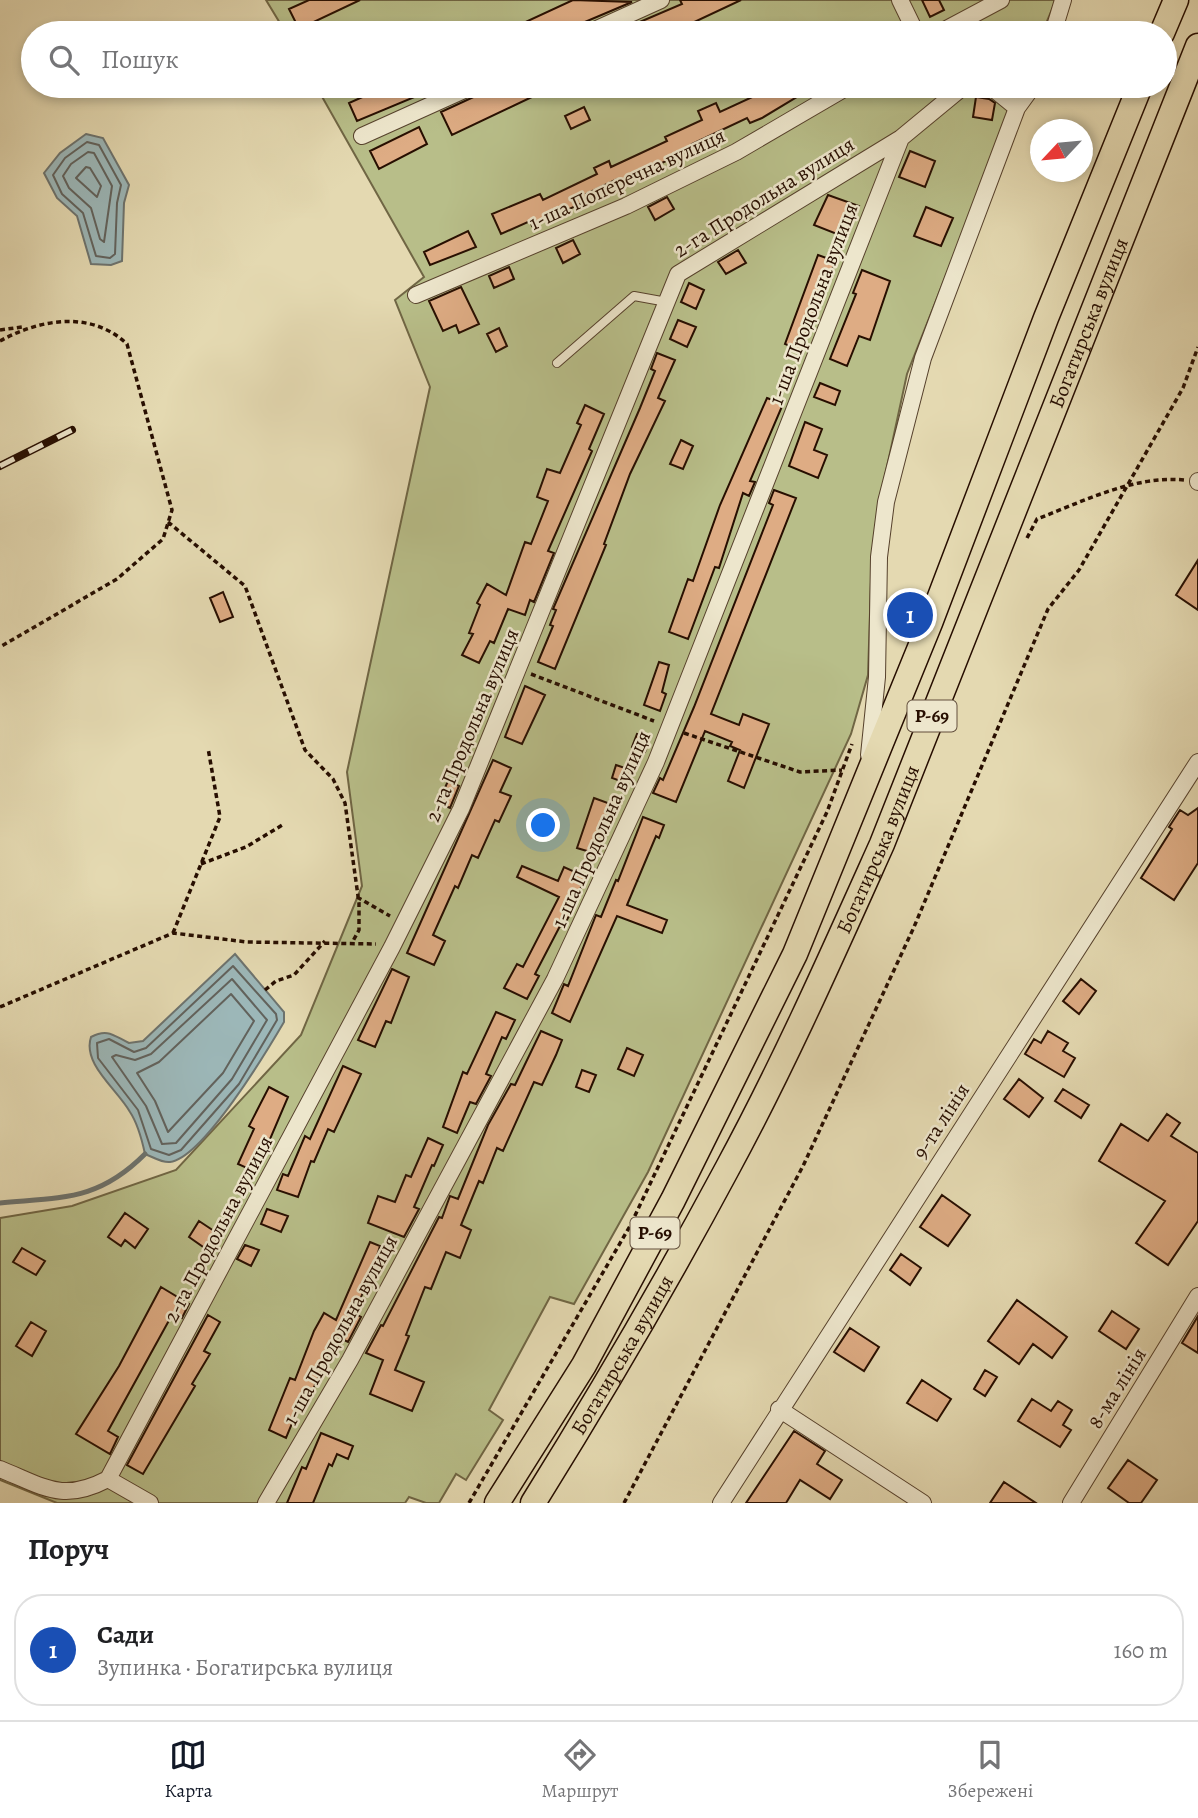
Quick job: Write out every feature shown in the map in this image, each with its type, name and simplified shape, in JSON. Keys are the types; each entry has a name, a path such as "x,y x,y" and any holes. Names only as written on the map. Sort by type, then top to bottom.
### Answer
{"main road":[{"path":"1167,21 1176,0"},
{"name":"Богатирська вулиця","path":"533,1503 613,1374 729,1167 830,959 881,844 1198,46"},
{"name":"Богатирська вулиця","path":"497,1503 584,1365 673,1200 795,954 866,782 1135,98"}],"street":[{"path":"615,21 661,0"},
{"path":"900,0 910,21"},
{"path":"962,21 1001,0"},
{"path":"1057,21 1063,0"},
{"path":"362,136 446,98"},
{"name":"1-ша Поперечна вулиця","path":"416,295 626,206 736,152 828,98"},
{"name":"2-га Продольна вулиця","path":"108,1479 392,947 461,809 678,274 901,138 949,98"},
{"path":"1005,98 1017,108"},
{"path":"866,782 877,677 879,557 886,502 923,358 1017,108 1024,98"},
{"name":"1-ша Продольна вулиця","path":"266,1503 350,1360 555,979 656,762 901,138"},
{"name":"9-та лінія","path":"722,1503 779,1409 1198,762"},
{"name":"8-ма лінія","path":"1071,1503 1198,1296"},
{"path":"779,1409 923,1503"},
{"path":"0,1469 72,1496 108,1479 150,1503"}],"lane":[{"path":"556,363 634,296 667,302"}],"path":[{"path":"0,330 63,321 97,324 114,332 127,344 172,510 163,539 117,579 0,647"},
{"path":"0,341 26,327"},
{"path":"624,1503 803,1166 914,927 1048,609 1079,570 1183,388 1198,347"},
{"path":"1026,541 1037,519 1126,487 1166,478 1198,481"},
{"path":"168,522 244,586 305,750 333,779 345,803 359,930 353,941"},
{"path":"469,1503 630,1226 827,812 856,733"},
{"path":"173,933 220,817 208,748"},
{"path":"201,864 246,847 284,824"},
{"path":"357,896 404,923"},
{"path":"0,1007 173,933 247,942 353,941 392,947"},
{"path":"265,990 276,981 294,975 325,941"}],"green space":[{"path":"266,0 1056,0 1047,21 279,21"},
{"path":"323,98 1016,98 907,374 885,476 871,582 868,675 851,734 648,1172 574,1304 550,1297 489,1410 503,1420 466,1480 456,1474 439,1503 426,1503 409,1497 405,1503 57,1503 0,1480 0,1218 72,1206 176,1170 301,1035 362,886 347,772 430,387 395,300 424,277"}],"water":[{"path":"86,134 103,138 129,185 124,203 122,261 111,265 91,264 77,216 57,198 44,173 60,153"},
{"path":"235,954 284,1012 284,1022 264,1056 216,1124 184,1156 170,1162 161,1161 145,1154 133,1117 91,1057 91,1037 107,1033 129,1043 143,1041"}],"building":[{"path":"309,0 360,0 316,21 295,21 289,9"},
{"path":"573,0 632,2 587,21 528,21"},
{"path":"680,0 741,0 696,21 642,21 682,4"},
{"path":"922,0 939,0 944,10 930,17"},
{"path":"360,98 412,98 357,121 349,103"},
{"path":"471,98 530,98 452,135 441,112"},
{"path":"750,98 795,98 762,118 750,123 747,118 692,144 694,148 619,183 617,179 586,194 589,200 532,226 530,221 501,234 492,214 540,194 543,200 597,174 594,168 609,161 611,167 667,141 665,137 702,120 698,111 716,103 720,112"},
{"path":"976,98 989,99 995,103 992,120 973,117"},
{"path":"584,107 590,120 571,129 565,116"},
{"path":"419,127 427,144 379,169 370,151"},
{"path":"910,151 935,161 925,187 899,177"},
{"path":"828,195 859,206 847,238 814,225"},
{"path":"667,197 674,209 655,220 648,207"},
{"path":"926,207 953,218 941,246 914,236"},
{"path":"468,231 476,247 430,265 424,252"},
{"path":"573,240 580,254 563,263 556,248"},
{"path":"738,250 746,263 726,274 718,262"},
{"path":"818,255 835,261 818,311 815,309 800,350 785,344"},
{"path":"509,267 514,279 494,288 489,276"},
{"path":"862,270 890,281 870,340 859,336 847,366 830,359 856,294 853,293"},
{"path":"689,283 704,290 696,309 681,302"},
{"path":"461,287 479,324 459,333 456,325 443,331 429,301"},
{"path":"678,320 696,327 687,347 670,339"},
{"path":"499,328 507,346 496,352 487,334"},
{"path":"657,353 675,360 658,398 665,401 630,474 604,544 606,545 555,669 538,662 553,626 550,625 556,610 553,609 640,408 655,371 651,369"},
{"path":"820,383 840,391 835,405 814,397"},
{"path":"767,398 783,404 750,481 755,482 749,496 743,493 719,568 715,567 688,639 669,632 688,579 693,581 720,505"},
{"path":"585,405 604,414 589,449 592,451 548,551 554,553 534,602 530,600 525,615 508,609 494,643 490,641 479,663 462,655 473,634 469,633 480,605 477,603 487,584 506,595 525,542 531,544 548,501 537,497 547,469 560,473 581,425 577,423"},
{"path":"805,422 822,429 814,450 827,455 818,478 789,466"},
{"path":"681,440 693,446 683,469 670,464"},
{"path":"774,490 796,498 711,714 739,725 743,714 769,724 744,788 728,781 740,750 730,746 732,742 705,731 676,802 653,793 660,778 663,780 694,707 773,505 769,503"},
{"path":"1198,560 1198,610 1176,595"},
{"path":"223,592 233,617 220,622 210,598"},
{"path":"659,662 669,665 662,692 666,694 660,711 644,705"},
{"path":"525,686 545,695 522,744 505,737"},
{"path":"637,734 650,739 645,752 632,747"},
{"path":"493,760 511,768 500,792 511,796 499,822 495,820 478,858 472,855 458,888 455,886 433,935 445,941 434,965 407,953"},
{"path":"616,765 631,770 626,783 612,778"},
{"path":"448,781 459,786 450,808 438,803"},
{"path":"594,798 616,806 597,854 577,848"},
{"path":"1198,808 1198,863 1174,900 1141,878 1172,829 1169,827 1180,810 1188,815"},
{"path":"643,817 664,825 659,838 656,836 627,905 667,920 662,933 617,916 570,1022 552,1013 564,984 568,986 596,915 601,917 616,880 618,881"},
{"path":"522,866 558,881 564,867 586,877 572,906 574,907 563,927 560,926 535,974 539,976 527,999 504,988 517,964 523,967 559,897 517,877"},
{"path":"392,969 409,977 391,1023 386,1021 375,1047 358,1040"},
{"path":"1081,979 1096,991 1079,1014 1063,1001"},
{"path":"496,1012 515,1020 506,1039 502,1037 486,1074 491,1076 476,1104 470,1102 457,1133 443,1127 463,1072 467,1074"},
{"path":"541,1031 562,1040 556,1055 542,1085 534,1082 503,1151 497,1148 483,1183 479,1181 461,1225 471,1230 460,1258 446,1252 431,1289 425,1287 406,1335 409,1336 395,1370 424,1382 412,1411 370,1394 383,1360 366,1353 381,1325 383,1326 439,1217 442,1218 450,1196 458,1199 488,1125 511,1084 515,1085"},
{"path":"1048,1031 1068,1043 1063,1051 1075,1058 1064,1077 1025,1054 1034,1039 1041,1043"},
{"path":"627,1048 643,1055 634,1076 618,1069"},
{"path":"343,1066 361,1074 334,1132 328,1129 314,1162 311,1161 298,1197 277,1190 283,1174 288,1176 305,1136 310,1139"},
{"path":"582,1070 596,1075 589,1092 576,1087"},
{"path":"1019,1079 1043,1098 1029,1117 1004,1099"},
{"path":"269,1087 288,1097 256,1172 238,1164 254,1129 249,1126"},
{"path":"1063,1089 1089,1105 1081,1118 1055,1101"},
{"path":"1167,1114 1180,1123 1171,1136 1198,1153 1198,1221 1168,1265 1136,1243 1165,1201 1099,1161 1121,1124 1148,1141"},
{"path":"428,1138 443,1145 414,1207 419,1209 404,1237 368,1223 378,1196 395,1202 406,1175 411,1177"},
{"path":"942,1195 970,1215 948,1246 920,1227"},
{"path":"267,1209 288,1216 281,1232 261,1224"},
{"path":"125,1213 148,1229 135,1248 125,1240 121,1246 108,1237"},
{"path":"199,1221 220,1235 209,1251 189,1237"},
{"path":"370,1242 380,1246 377,1256 384,1259 377,1273 371,1270 355,1314 361,1317 348,1342 336,1336 306,1406 300,1404 286,1438 269,1430 290,1378 295,1380 314,1331 324,1313 336,1320"},
{"path":"245,1245 259,1250 251,1266 237,1259"},
{"path":"22,1248 45,1261 36,1275 13,1262"},
{"path":"901,1254 921,1268 910,1285 890,1270"},
{"path":"161,1287 189,1304 182,1318 175,1313 172,1315 108,1431 118,1437 110,1454 76,1434 119,1366"},
{"path":"1017,1300 1067,1337 1052,1358 1033,1344 1019,1364 988,1341"},
{"path":"1112,1311 1139,1329 1126,1349 1099,1331"},
{"path":"208,1315 220,1322 204,1351 210,1354 192,1384 195,1386 143,1474 127,1465"},
{"path":"1198,1316 1198,1353 1182,1343"},
{"path":"31,1322 46,1331 32,1356 16,1346"},
{"path":"850,1328 879,1347 864,1371 834,1352"},
{"path":"985,1370 997,1377 985,1396 974,1389"},
{"path":"922,1380 951,1399 937,1421 907,1403"},
{"path":"1032,1399 1051,1411 1058,1401 1072,1410 1063,1425 1071,1430 1060,1447 1018,1421"},
{"path":"794,1431 825,1451 817,1464 842,1480 830,1499 800,1480 786,1503 746,1503"},
{"path":"321,1433 353,1446 348,1459 337,1454 332,1466 329,1464 313,1503 287,1503 302,1467 306,1469"},
{"path":"1128,1460 1157,1480 1141,1503 1129,1503 1108,1488"},
{"path":"1004,1482 1036,1503 990,1503"}],"waterway":[{"path":"0,1203 61,1197 95,1189 111,1181 145,1154"}],"railway":[{"path":"0,466 72,430"}],"place":[{"name":"Сади","path":"910,615"}]}
